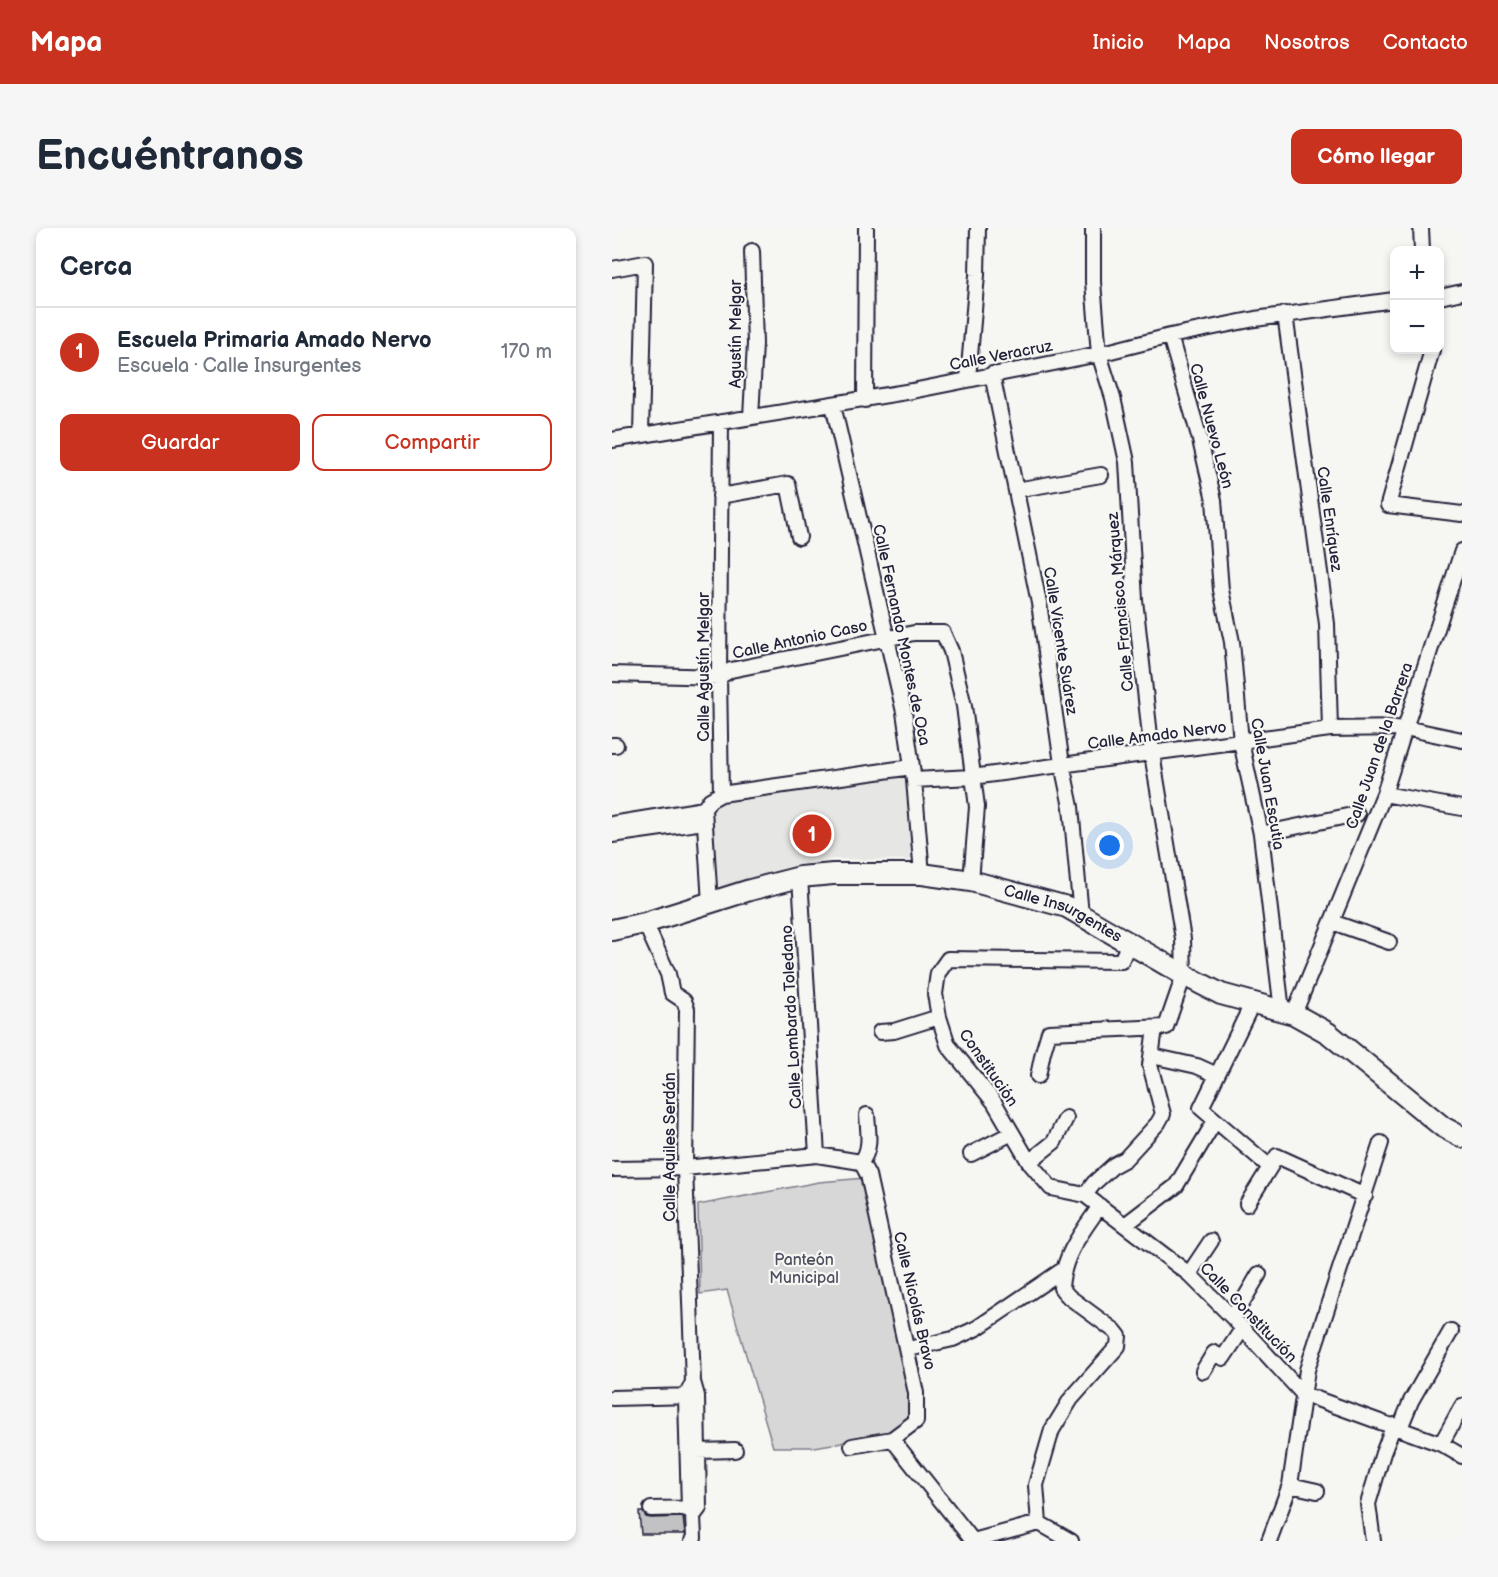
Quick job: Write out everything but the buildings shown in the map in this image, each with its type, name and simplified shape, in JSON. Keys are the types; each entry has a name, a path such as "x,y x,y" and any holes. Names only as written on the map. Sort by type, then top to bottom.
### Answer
{"main road":[{"name":"Calle Insurgentes","path":"612,930 645,923 800,877 833,874 922,874 971,881 1067,907 1221,994 1288,1013 1328,1033 1443,1127 1462,1137"}],"street":[{"path":"865,400 866,228"},
{"path":"968,379 977,275 978,228"},
{"name":"Calle Francisco Márquez","path":"1094,228 1094,282 1099,354 1113,398 1127,462 1135,600 1152,754 1183,939 1184,975"},
{"path":"1421,228 1422,246"},
{"name":"Agustín Melgar","path":"751,417 755,344 752,251"},
{"path":"612,269 645,263 641,434"},
{"path":"1444,298 1462,292"},
{"name":"Calle Veracruz","path":"612,440 865,400 1099,354 1170,336 1285,314 1390,301"},
{"name":"Calle Enríquez","path":"1285,314 1327,624 1330,729"},
{"name":"Calle Nuevo León","path":"1170,336 1199,436 1211,490 1219,562"},
{"path":"1431,354 1388,505 1462,514"},
{"name":"Calle Vicente Suárez","path":"992,374 1039,603 1062,764 1071,807 1082,915"},
{"name":"Calle Fernando Montes de Oca","path":"833,405 904,712 913,774 922,874"},
{"name":"Calle Agustín Melgar","path":"721,422 719,677 721,794"},
{"path":"1016,490 1101,475"},
{"path":"720,496 788,484 799,537"},
{"name":"Calle Juan de la Barrera","path":"1288,1013 1332,922 1384,794 1462,551"},
{"name":"Calle Juan Escutia","path":"1219,562 1221,590 1232,642 1241,742 1261,834 1288,1013"},
{"name":"Calle Antonio Caso","path":"612,674 719,677 731,670 914,633 943,633 951,651 964,706 972,777"},
{"name":"Calle Amado Nervo","path":"721,794 913,774 972,777 1330,729 1405,728 1462,740"},
{"path":"971,881 977,807 972,777"},
{"path":"710,903 704,815 710,800 721,794"},
{"path":"1384,794 1462,808"},
{"path":"1261,834 1358,814"},
{"path":"612,824 704,815"},
{"path":"612,835 704,815"},
{"name":"Calle Lombardo Toledano","path":"800,877 817,1155"},
{"path":"1332,922 1389,942"},
{"name":"Calle Aquiles Serdán","path":"645,923 668,974 672,993 684,1001 687,1009 685,1168 693,1382 694,1538 692,1541"},
{"name":"Constitución","path":"1085,1195 1051,1188 1029,1162 994,1102 948,1045 939,1017 935,994 938,973 948,959 1121,961 1129,943"},
{"path":"1038,1076 1042,1052 1049,1032 1166,1027 1184,975"},
{"path":"1252,1004 1201,1108 1270,1167"},
{"path":"880,1032 939,1017"},
{"path":"1085,1195 1113,1165 1125,1159 1158,1123 1163,1114 1150,1065 1155,1028"},
{"path":"1152,1056 1197,1066 1217,1075"},
{"path":"612,1169 685,1168 817,1155 861,1162 867,1155 868,1148 867,1115"},
{"path":"1029,1162 1054,1142 1066,1118"},
{"path":"1125,1225 1176,1186 1215,1121"},
{"path":"971,1154 1012,1133"},
{"path":"1269,1541 1290,1485 1308,1370 1381,1143"},
{"path":"1247,1204 1277,1156 1365,1196"},
{"name":"Calle Nicolás Bravo","path":"861,1162 868,1175 916,1393 916,1420 892,1439"},
{"name":"Calle Constitución","path":"1085,1195 1189,1274 1303,1394 1397,1426 1441,1444 1462,1456"},
{"path":"1039,1523 1036,1485 1052,1430 1071,1399 1118,1346 1119,1336 1115,1331 1069,1298 1061,1288 1064,1269 1075,1241 1100,1206"},
{"path":"1189,1274 1211,1241"},
{"path":"908,1349 953,1339 977,1328 1064,1269"},
{"path":"1233,1318 1259,1274"},
{"path":"1203,1371 1214,1353 1222,1358 1243,1329"},
{"path":"1372,1541 1368,1504 1383,1453 1451,1331"},
{"path":"612,1398 692,1397"},
{"name":"Calle Aquiles Serdán","path":"692,1397 698,1451 694,1511"},
{"path":"1441,1444 1462,1406"},
{"path":"852,1446 892,1439 973,1541 1039,1523 1071,1541"},
{"path":"698,1451 735,1450"},
{"path":"1290,1485 1317,1491"},
{"path":"651,1509 694,1511"}],"shaded area":[{"path":"907,772 914,860 833,859 783,868 719,888 710,809 720,800"}],"green space":[{"name":"Panteón Municipal","path":"865,1178 913,1394 909,1419 888,1435 814,1447 773,1447 727,1290 700,1294 698,1205 819,1182"}],"place":[{"name":"Escuela Primaria Amado Nervo","path":"812,834"}]}
